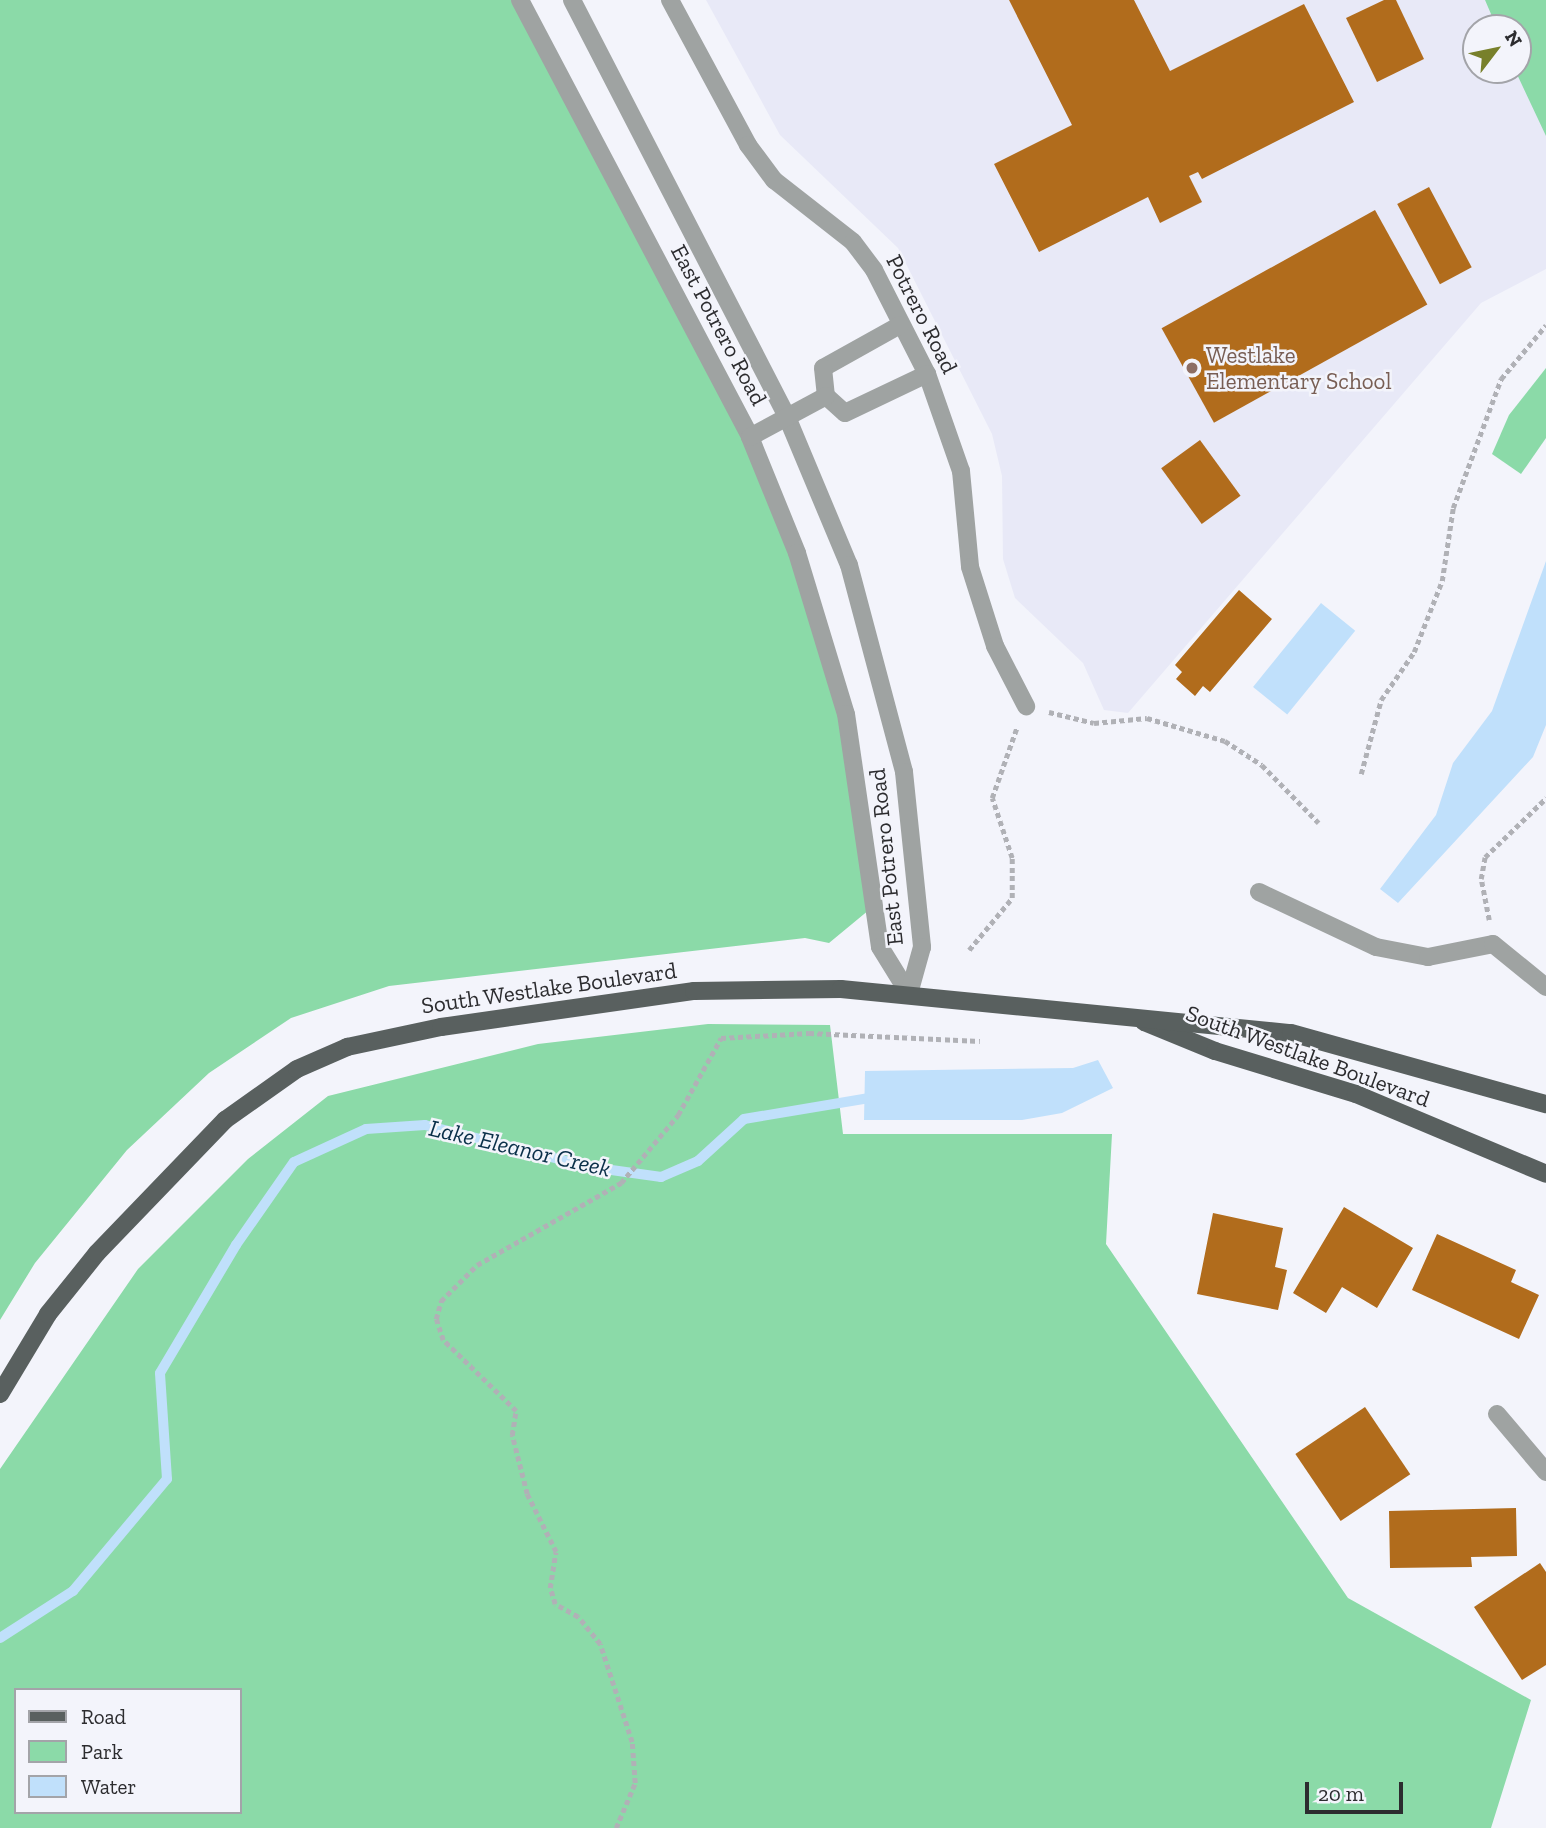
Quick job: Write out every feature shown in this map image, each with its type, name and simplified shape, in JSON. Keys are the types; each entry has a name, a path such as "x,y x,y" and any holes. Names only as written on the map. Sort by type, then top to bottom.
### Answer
{"main road":[{"name":"South Westlake Boulevard","path":"0,1394 48,1314 97,1253 225,1120 297,1069 347,1047 544,1009 694,991 909,994 1291,1034 1459,1075 1546,1104"},
{"name":"South Westlake Boulevard","path":"1132,1017 1215,1051 1356,1094 1546,1174"}],"street":[{"name":"East Potrero Road","path":"520,0 750,437 822,629 857,775 880,947 909,994"},
{"name":"East Potrero Road","path":"572,0 787,417 849,565 904,772 922,947 909,994"},
{"name":"Potrero Road","path":"670,0 748,145 774,180 853,242 927,374 961,471 970,567 995,646 1026,706"},
{"path":"901,325 823,368 827,396 845,413 927,374"},
{"path":"750,437 827,396"},
{"path":"1259,892 1376,947 1428,957 1493,944 1546,987"},
{"path":"1496,1414 1546,1472"}],"path":[{"path":"1361,774 1381,700 1414,652 1442,581 1453,508 1501,379 1546,325"},
{"path":"969,950 1012,898 1012,858 992,798 1026,706 1094,723 1147,718 1191,727 1262,765 1319,823"},
{"path":"1493,944 1481,879 1485,857 1546,798"},
{"path":"616,1828 635,1783 632,1742 600,1644 578,1617 555,1604 550,1588 556,1552 527,1494 512,1435 516,1411 443,1340 436,1319 441,1301 477,1265 621,1183 678,1115 721,1038 809,1033 980,1041"}],"shaded area":[{"name":"Westlake Elementary School","path":"706,0 1546,0 1546,269 1481,303 1128,713 1104,710 1083,663 1015,598 1003,559 1002,476 992,434 898,248 780,135"}],"green space":[{"path":"0,0 520,0 750,437 823,629 875,905 829,943 805,938 389,986 291,1018 209,1073 127,1150 35,1263 0,1320"},
{"path":"1485,0 1546,0 1546,136 1522,84 1532,84 1532,14 1491,14"},
{"path":"1546,368 1546,438 1521,474 1492,454 1509,415"},
{"path":"708,1024 830,1025 843,1134 1112,1134 1106,1244 1348,1598 1531,1700 1491,1828 0,1828 0,1469 138,1269 248,1159 328,1096 538,1044"}],"water":[{"path":"1546,561 1546,725 1533,757 1398,903 1380,889 1436,815 1453,763 1492,711"},
{"path":"1321,603 1355,631 1287,715 1253,687"},
{"path":"1098,1060 1113,1088 1062,1113 1022,1120 864,1120 865,1071 1073,1068"}],"building":[{"path":"1009,0 1134,0 1170,71 1304,4 1354,102 1202,179 1198,172 1189,176 1202,202 1160,223 1148,197 1039,252 994,164 1072,125"},
{"path":"1384,0 1396,0 1424,59 1377,82 1346,18"},
{"path":"1429,187 1472,267 1440,284 1397,204"},
{"path":"1375,210 1427,304 1214,423 1162,328"},
{"path":"1200,440 1241,496 1202,524 1161,468"},
{"path":"1239,590 1272,619 1210,692 1203,686 1195,696 1176,679 1182,672 1175,665"},
{"path":"1344,1207 1413,1248 1377,1308 1342,1287 1326,1313 1293,1293"},
{"path":"1213,1213 1283,1228 1275,1267 1287,1270 1278,1310 1197,1294"},
{"path":"1437,1234 1516,1270 1511,1282 1539,1295 1519,1339 1412,1290"},
{"path":"1365,1407 1410,1474 1341,1521 1295,1454"},
{"path":"1516,1508 1517,1556 1471,1557 1472,1567 1390,1568 1389,1511"},
{"path":"1540,1563 1546,1572 1546,1665 1522,1680 1474,1607"}],"waterway":[{"name":"Lake Eleanor Creek","path":"0,1638 73,1591 167,1479 160,1373 236,1245 294,1162 366,1129 425,1125 590,1167 661,1177 698,1161 744,1119 875,1097"}],"place":[{"name":"Westlake Elementary School","path":"1192,368"}]}
